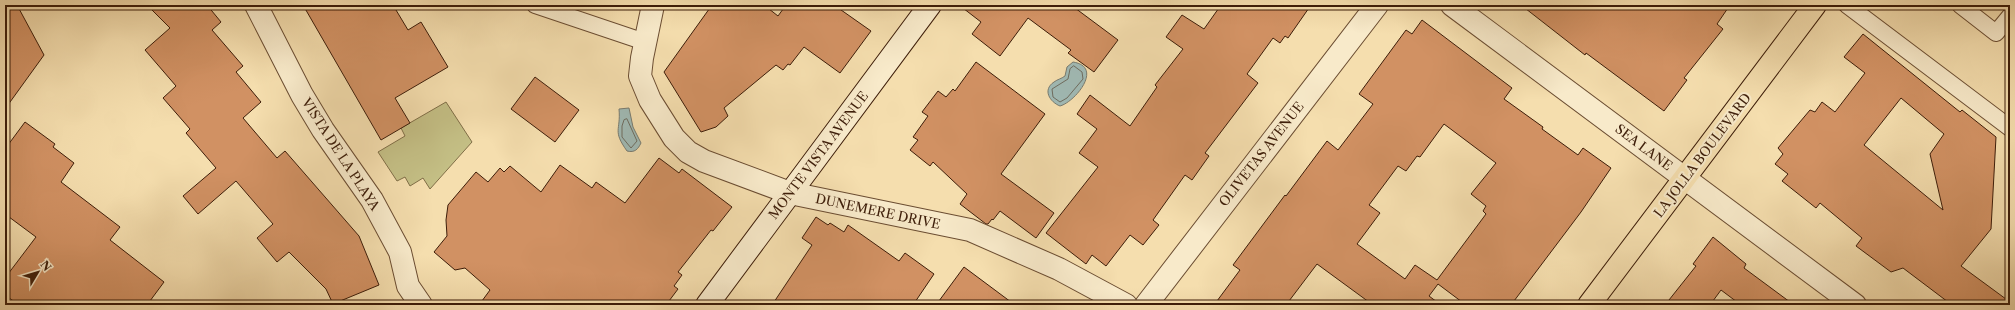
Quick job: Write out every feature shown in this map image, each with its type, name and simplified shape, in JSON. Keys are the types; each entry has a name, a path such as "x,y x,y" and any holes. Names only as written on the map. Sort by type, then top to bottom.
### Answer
{"main road":[{"name":"LA JOLLA BOULEVARD","path":"1589,305 1815,5"}],"street":[{"name":"VISTA DE LA PLAYA","path":"256,5 323,130 372,200 400,252 408,286 421,305"},
{"name":"DUNEMERE DRIVE","path":"653,5 645,42 640,76 650,100 674,138 688,152 704,161 790,193 970,230 1059,269 1126,305"},
{"name":"MONTE VISTA AVENUE","path":"712,303 790,193 930,5"},
{"name":"OLIVETAS AVENUE","path":"1146,305 1377,5"},
{"name":"SEA LANE","path":"1452,5 1855,305"}],"lane":[{"path":"536,5 645,42"},
{"path":"1847,5 2010,128"},
{"path":"1960,5 1996,34 2010,16"}],"shaded area":[{"path":"446,102 472,142 430,189 423,178 410,186 405,177 397,181 378,152 405,136 401,128"}],"water":[{"path":"1073,62 1082,65 1086,70 1084,84 1073,98 1060,106 1053,102 1049,96 1048,89 1050,85 1065,76 1067,67"},
{"path":"629,108 633,127 641,143 634,151 627,151 618,134 619,109"}],"building":[{"path":"5,5 17,5 44,55 5,109"},
{"path":"147,5 207,5 221,22 212,30 243,66 236,72 261,102 243,118 277,158 285,151 359,236 379,285 333,304 326,289 289,252 277,262 257,238 273,224 236,181 198,214 183,196 216,168 186,133 190,129 163,98 176,86 145,50 170,28"},
{"path":"303,5 393,5 408,30 421,22 448,67 395,98 410,123 381,140"},
{"path":"712,5 764,5 778,16 786,5 834,5 871,31 840,73 804,47 790,65 788,64 783,70 776,65 724,108 728,116 716,127 701,132 664,72"},
{"path":"959,5 1071,5 1118,40 1094,72 1068,53 1071,50 1028,18 1000,56 972,34 981,22"},
{"path":"1221,5 1311,5 1288,38 1285,36 1280,43 1273,38 1247,74 1258,83 1205,153 1209,156 1192,180 1185,175 1153,220 1159,225 1143,245 1130,235 1106,266 1092,255 1086,264 1046,233 1098,167 1079,153 1097,129 1077,114 1090,95 1130,126 1157,87 1155,85 1183,49 1166,37 1182,15 1204,29"},
{"path":"1521,5 1730,5 1717,24 1723,29 1684,78 1687,80 1664,111 1586,53 1585,55"},
{"path":"1422,20 1512,88 1504,99 1543,127 1542,129 1578,155 1583,148 1611,168 1581,212 1511,305 1466,305 1438,284 1429,296 1441,305 1373,305 1317,264 1286,305 1214,305 1240,270 1233,265 1327,141 1338,150 1373,104 1359,94 1406,30 1412,34","holes":["1444,124 1496,163 1471,194 1486,206 1483,211 1486,214 1437,280 1415,265 1405,279 1357,244 1380,213 1369,205 1398,166 1406,171 1417,156 1420,157"]},
{"path":"1863,34 1960,112 1962,110 1996,137 1991,229 1961,266 2010,302 2010,305 1952,305 1903,268 1891,272 1856,246 1862,238 1820,203 1816,208 1782,181 1788,174 1775,164 1783,154 1778,148 1810,110 1815,112 1822,102 1835,112 1865,73 1844,57","holes":["1901,98 1944,134 1930,154 1943,210 1864,145"]},
{"path":"976,62 1045,114 1001,174 1054,213 1036,238 1000,211 993,220 992,219 988,224 986,224 960,204 967,194 933,162 930,166 910,150 918,140 913,137 928,116 922,112 938,91 946,97 953,89 955,91"},
{"path":"535,77 579,110 555,142 511,109"},
{"path":"25,122 55,144 53,147 74,163 61,182 120,227 110,240 164,282 147,305 19,305 5,295 5,278 36,237 5,214 5,149"},
{"path":"659,158 679,173 682,169 732,207 713,231 711,230 678,272 682,275 674,286 678,289 666,305 479,305 490,290 465,268 455,270 434,252 447,236 446,220 448,205 476,172 488,182 500,168 504,172 510,166 541,192 560,165 592,188 596,182 625,203"},
{"path":"816,217 828,225 830,223 844,232 848,225 899,261 905,253 934,274 913,305 772,305 812,245 802,238"},
{"path":"1713,237 1746,264 1744,268 1794,305 1741,305 1721,290 1710,305 1665,305 1696,266 1693,264"},
{"path":"964,267 1015,305 936,305"}]}
